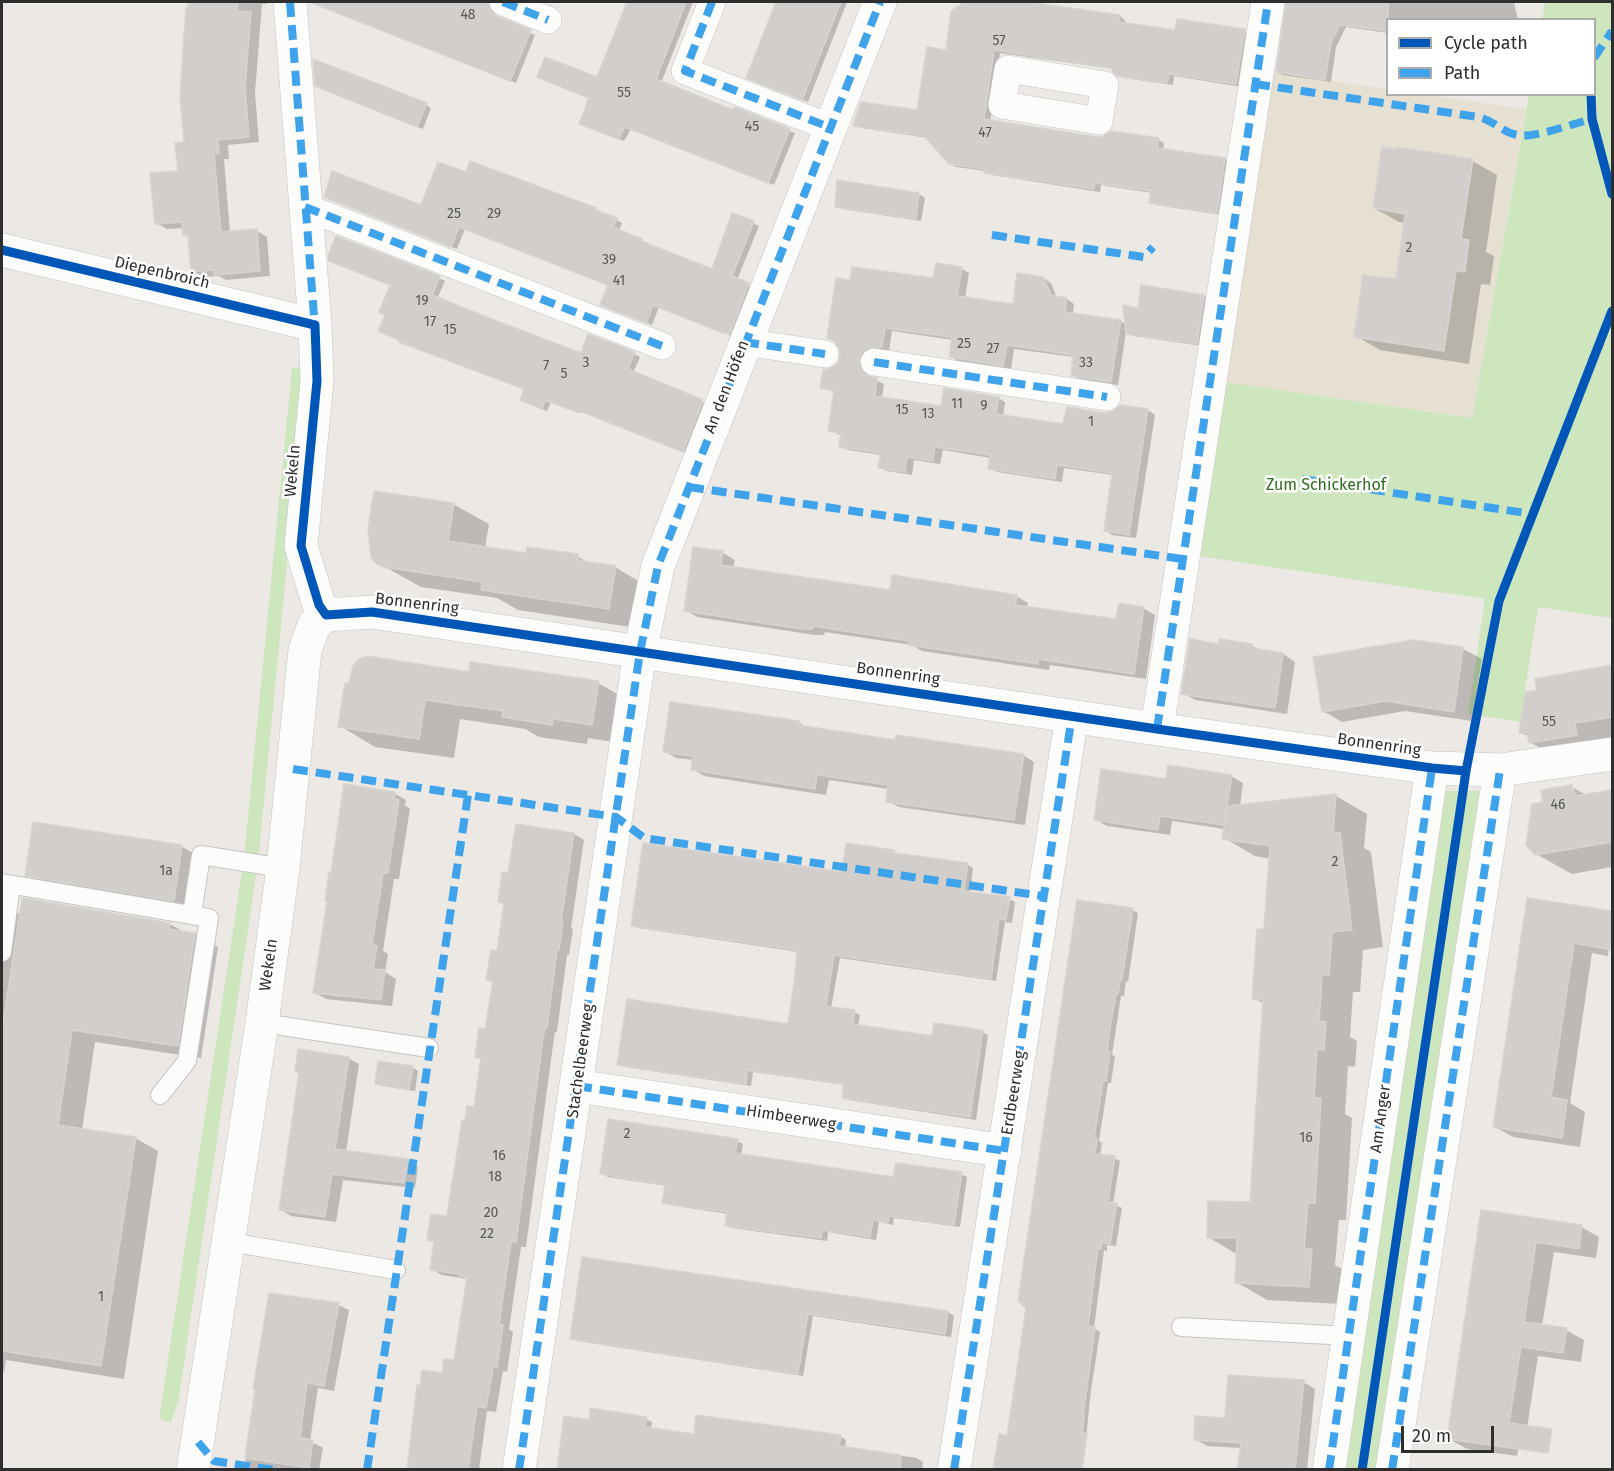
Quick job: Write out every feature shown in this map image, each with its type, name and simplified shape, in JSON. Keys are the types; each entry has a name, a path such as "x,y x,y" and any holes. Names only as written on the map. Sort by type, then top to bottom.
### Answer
{"street":[{"name":"Wekeln","path":"193,1470 262,1023 283,868 306,650 314,625 326,615 319,605 301,546 317,381 315,325 290,2"},
{"path":"503,2 548,20"},
{"path":"712,2 685,71 829,127"},
{"name":"An den Höfen","path":"640,652 658,566 744,342 880,2"},
{"path":"1157,729 1268,2"},
{"path":"305,207 662,346"},
{"name":"Diepenbroich","path":"2,250 315,325"},
{"path":"744,342 825,354"},
{"path":"874,362 1107,397"},
{"name":"Bonnenring","path":"326,615 372,612 1432,768 1500,770 1612,754"},
{"name":"Stachelbeerweg","path":"519,1470 640,652"},
{"name":"Erdbeerweg","path":"954,1470 1072,716"},
{"name":"Am Anger","path":"1329,1470 1432,768"},
{"path":"1392,1470 1500,770"},
{"name":"Himbeerweg","path":"577,1086 1005,1151"}],"lane":[{"path":"192,915 201,855 283,868"},
{"path":"2,952 6,884 209,918 188,1061 160,1095"},
{"path":"262,1023 429,1048"},
{"path":"229,1242 396,1270"},
{"path":"1181,1327 1349,1336"}],"shaded area":[{"path":"1270,72 1386,89 1386,96 1432,96 1526,109 1472,418 1225,382"}],"green space":[{"name":"Zum Schickerhof","path":"1545,2 1612,2 1612,618 1538,607 1520,722 1468,714 1485,599 1198,556 1225,382 1472,418 1529,96 1596,96 1596,18 1542,18"},
{"path":"292,368 306,369 258,862 179,1397 171,1423 159,1419 244,858"},
{"path":"1444,791 1488,791 1387,1469 1343,1470"}],"building":[{"path":"189,2 238,2 237,11 251,12 245,87 249,137 218,140 219,153 214,154 221,232 257,229 260,271 214,275 214,270 191,272 188,235 183,235 182,222 155,224 150,173 178,171 175,143 184,142 180,97 186,8 189,8"},
{"path":"312,2 488,2 490,11 497,16 531,30 510,81"},
{"path":"627,2 686,2 656,79 733,110 735,107 790,129 768,183 625,127 618,139 579,124 589,98 537,77 545,57 597,77"},
{"path":"776,2 841,2 802,100 746,78"},
{"path":"964,2 1027,2 1120,15 1119,22 1175,30 1177,19 1245,29 1236,84 1169,74 1167,83 1117,76 1112,68 994,50 984,119 1096,137 1102,137 1111,131 1159,138 1157,148 1225,158 1217,213 1149,203 1151,191 1095,183 1094,189 984,173 985,169 949,164 924,136 853,126 861,102 917,110 927,47 946,50 951,11"},
{"path":"1286,2 1388,2 1386,31 1340,25 1331,43 1325,80 1276,72"},
{"path":"313,59 427,103 417,127 315,86"},
{"path":"1382,147 1397,149 1397,147 1473,159 1461,239 1469,240 1465,272 1456,271 1444,351 1354,337 1363,275 1396,279 1405,214 1373,208"},
{"path":"470,161 596,208 595,210 617,218 613,227 642,239 641,241 712,269 732,213 754,221 732,276 749,283 730,333 723,333 653,305 646,323 600,305 608,285 459,227 451,247 324,197 332,171 421,205 438,162 466,172"},
{"path":"837,180 919,193 916,219 835,207"},
{"path":"336,236 440,276 432,295 494,320 581,353 588,334 635,352 628,369 703,400 683,452 575,409 574,411 545,400 542,409 520,400 524,389 399,342 378,331 385,315 379,312 390,285 329,261 328,256"},
{"path":"936,263 962,267 957,296 1013,304 1017,273 1043,277 1051,295 1067,298 1065,312 1121,320 1111,382 1071,376 1073,355 1007,345 1003,366 949,357 952,337 885,328 882,347 868,348 861,353 859,359 859,367 864,374 877,378 875,396 941,406 944,388 999,397 996,414 1063,424 1067,407 1105,413 1113,411 1120,405 1148,409 1129,535 1104,531 1112,473 1057,465 1055,479 988,469 990,455 935,447 933,461 907,457 905,472 878,468 881,453 839,447 841,433 828,431 834,390 820,388 823,370 838,363 840,357 839,348 834,341 827,338 836,278 850,280 852,267 933,278"},
{"path":"1141,285 1204,295 1197,344 1126,334 1123,305 1138,308"},
{"path":"374,491 454,503 448,541 526,553 527,547 578,554 577,560 616,566 609,609 481,590 482,582 377,564 371,557 368,530"},
{"path":"693,547 723,551 721,565 890,590 892,575 1017,595 1015,605 1116,619 1119,603 1144,607 1134,674 1038,659 1038,664 908,645 909,641 813,626 813,629 802,629 684,611"},
{"path":"1190,639 1219,644 1219,639 1252,644 1251,648 1283,653 1275,708 1181,694"},
{"path":"1413,640 1463,647 1454,712 1386,701 1322,712 1313,657"},
{"path":"367,656 469,672 470,662 599,681 592,725 553,719 552,725 502,717 503,711 425,700 419,739 338,727 345,683 349,683 353,666 359,659"},
{"path":"1612,665 1612,717 1575,723 1577,735 1529,743 1527,732 1519,733 1525,692 1537,690 1535,679"},
{"path":"670,702 799,721 798,725 895,740 896,735 1024,754 1014,820 886,802 888,785 817,775 815,789 691,770 693,756 663,752"},
{"path":"1168,765 1232,775 1224,825 1160,816 1158,830 1094,820 1101,769 1166,779"},
{"path":"344,784 395,792 394,799 399,800 388,873 383,873 372,945 377,946 373,969 385,970 381,1000 313,993 327,902 325,901 329,872 331,873"},
{"path":"1572,785 1575,796 1612,790 1612,842 1535,855 1526,845 1532,804 1543,802 1541,790"},
{"path":"1336,794 1333,832 1340,833 1352,930 1332,932 1329,975 1322,975 1319,1021 1326,1022 1324,1050 1317,1049 1314,1098 1321,1098 1315,1203 1308,1203 1304,1249 1312,1249 1309,1287 1235,1283 1237,1238 1207,1238 1208,1201 1250,1202 1263,1000 1252,999 1257,929 1264,929 1270,846 1222,839 1228,806"},
{"path":"33,822 182,845 174,901 25,876"},
{"path":"516,824 574,833 559,950 557,950 547,1028 545,1027 543,1038 516,1242 511,1242 499,1324 503,1325 497,1367 493,1367 486,1408 477,1406 468,1470 407,1470 417,1385 420,1386 422,1370 442,1373 444,1359 454,1360 467,1277 430,1270 434,1241 427,1240 431,1214 447,1216 462,1120 465,1120 467,1106 474,1107 481,1058 475,1057 479,1028 485,1029 493,981 486,980 491,950 497,951 504,903 498,902 502,872 508,873"},
{"path":"643,843 842,872 846,843 894,850 894,853 968,863 964,891 1010,897 1006,920 999,919 991,979 834,955 826,1006 855,1010 853,1024 932,1036 934,1023 983,1030 970,1117 842,1098 844,1084 747,1070 746,1084 617,1065 627,999 788,1024 795,977 797,950 631,926"},
{"path":"22,898 170,923 169,929 195,933 178,1046 72,1030 58,1125 136,1137 101,1366 2,1351 2,1030"},
{"path":"1527,898 1612,911 1612,950 1574,943 1551,1097 1567,1100 1562,1138 1493,1127"},
{"path":"1077,900 1133,908 1122,980 1120,979 1118,994 1116,994 1111,1022 1106,1081 1103,1081 1094,1138 1097,1139 1095,1154 1115,1156 1108,1202 1117,1203 1110,1244 1102,1243 1101,1249 1098,1248 1088,1326 1095,1327 1083,1417 1082,1433 1087,1434 1082,1470 993,1470 999,1434 1007,1436 1016,1376 1026,1308 1018,1301"},
{"path":"298,1049 349,1057 335,1149 408,1159 404,1183 332,1174 325,1217 279,1210 299,1073 295,1072"},
{"path":"378,1061 413,1066 409,1089 375,1084"},
{"path":"608,1119 738,1139 735,1153 893,1177 896,1163 962,1172 954,1225 889,1216 888,1223 873,1220 870,1237 822,1230 821,1238 725,1226 727,1212 662,1203 665,1185 600,1174"},
{"path":"1481,1210 1582,1225 1579,1249 1536,1242 1524,1322 1567,1328 1563,1353 1521,1347 1509,1423 1552,1429 1548,1453 1447,1439"},
{"path":"582,1257 948,1311 945,1334 808,1314 798,1374 570,1339"},
{"path":"269,1293 339,1303 324,1386 307,1383 300,1438 313,1440 309,1468 245,1458 255,1390 253,1389"},
{"path":"1228,1375 1304,1380 1295,1470 1237,1470 1241,1443 1194,1440 1195,1416 1225,1418"},
{"path":"590,1408 647,1417 645,1427 694,1434 696,1415 841,1435 839,1446 901,1455 900,1470 557,1470 564,1416 589,1420"}],"marked path":[{"path":"290,2 315,329"},
{"path":"503,2 548,20"},
{"path":"712,2 685,71 829,127"},
{"path":"519,1470 640,652 658,566 880,2"},
{"path":"1157,729 1268,2"},
{"path":"1596,55 1612,31"},
{"path":"1255,84 1478,117 1507,131 1524,136 1592,119"},
{"path":"305,207 662,346"},
{"path":"992,235 1144,257 1153,247"},
{"path":"744,342 825,354"},
{"path":"874,362 1107,397"},
{"path":"1302,479 1532,514"},
{"path":"689,487 1182,559"},
{"path":"954,1470 1072,716"},
{"path":"1329,1470 1432,768"},
{"path":"293,769 616,817 644,838 1043,896"},
{"path":"1392,1470 1500,770"},
{"path":"367,1470 468,795"},
{"path":"577,1086 1005,1151"},
{"path":"198,1442 214,1461 274,1470"}],"cycle path":[{"path":"1591,96 1592,119 1612,194"},
{"path":"2,250 315,325 317,381 301,546 319,605 326,615 372,612 1157,729 1466,771"},
{"path":"1362,1470 1466,771 1499,601 1612,311"}]}
